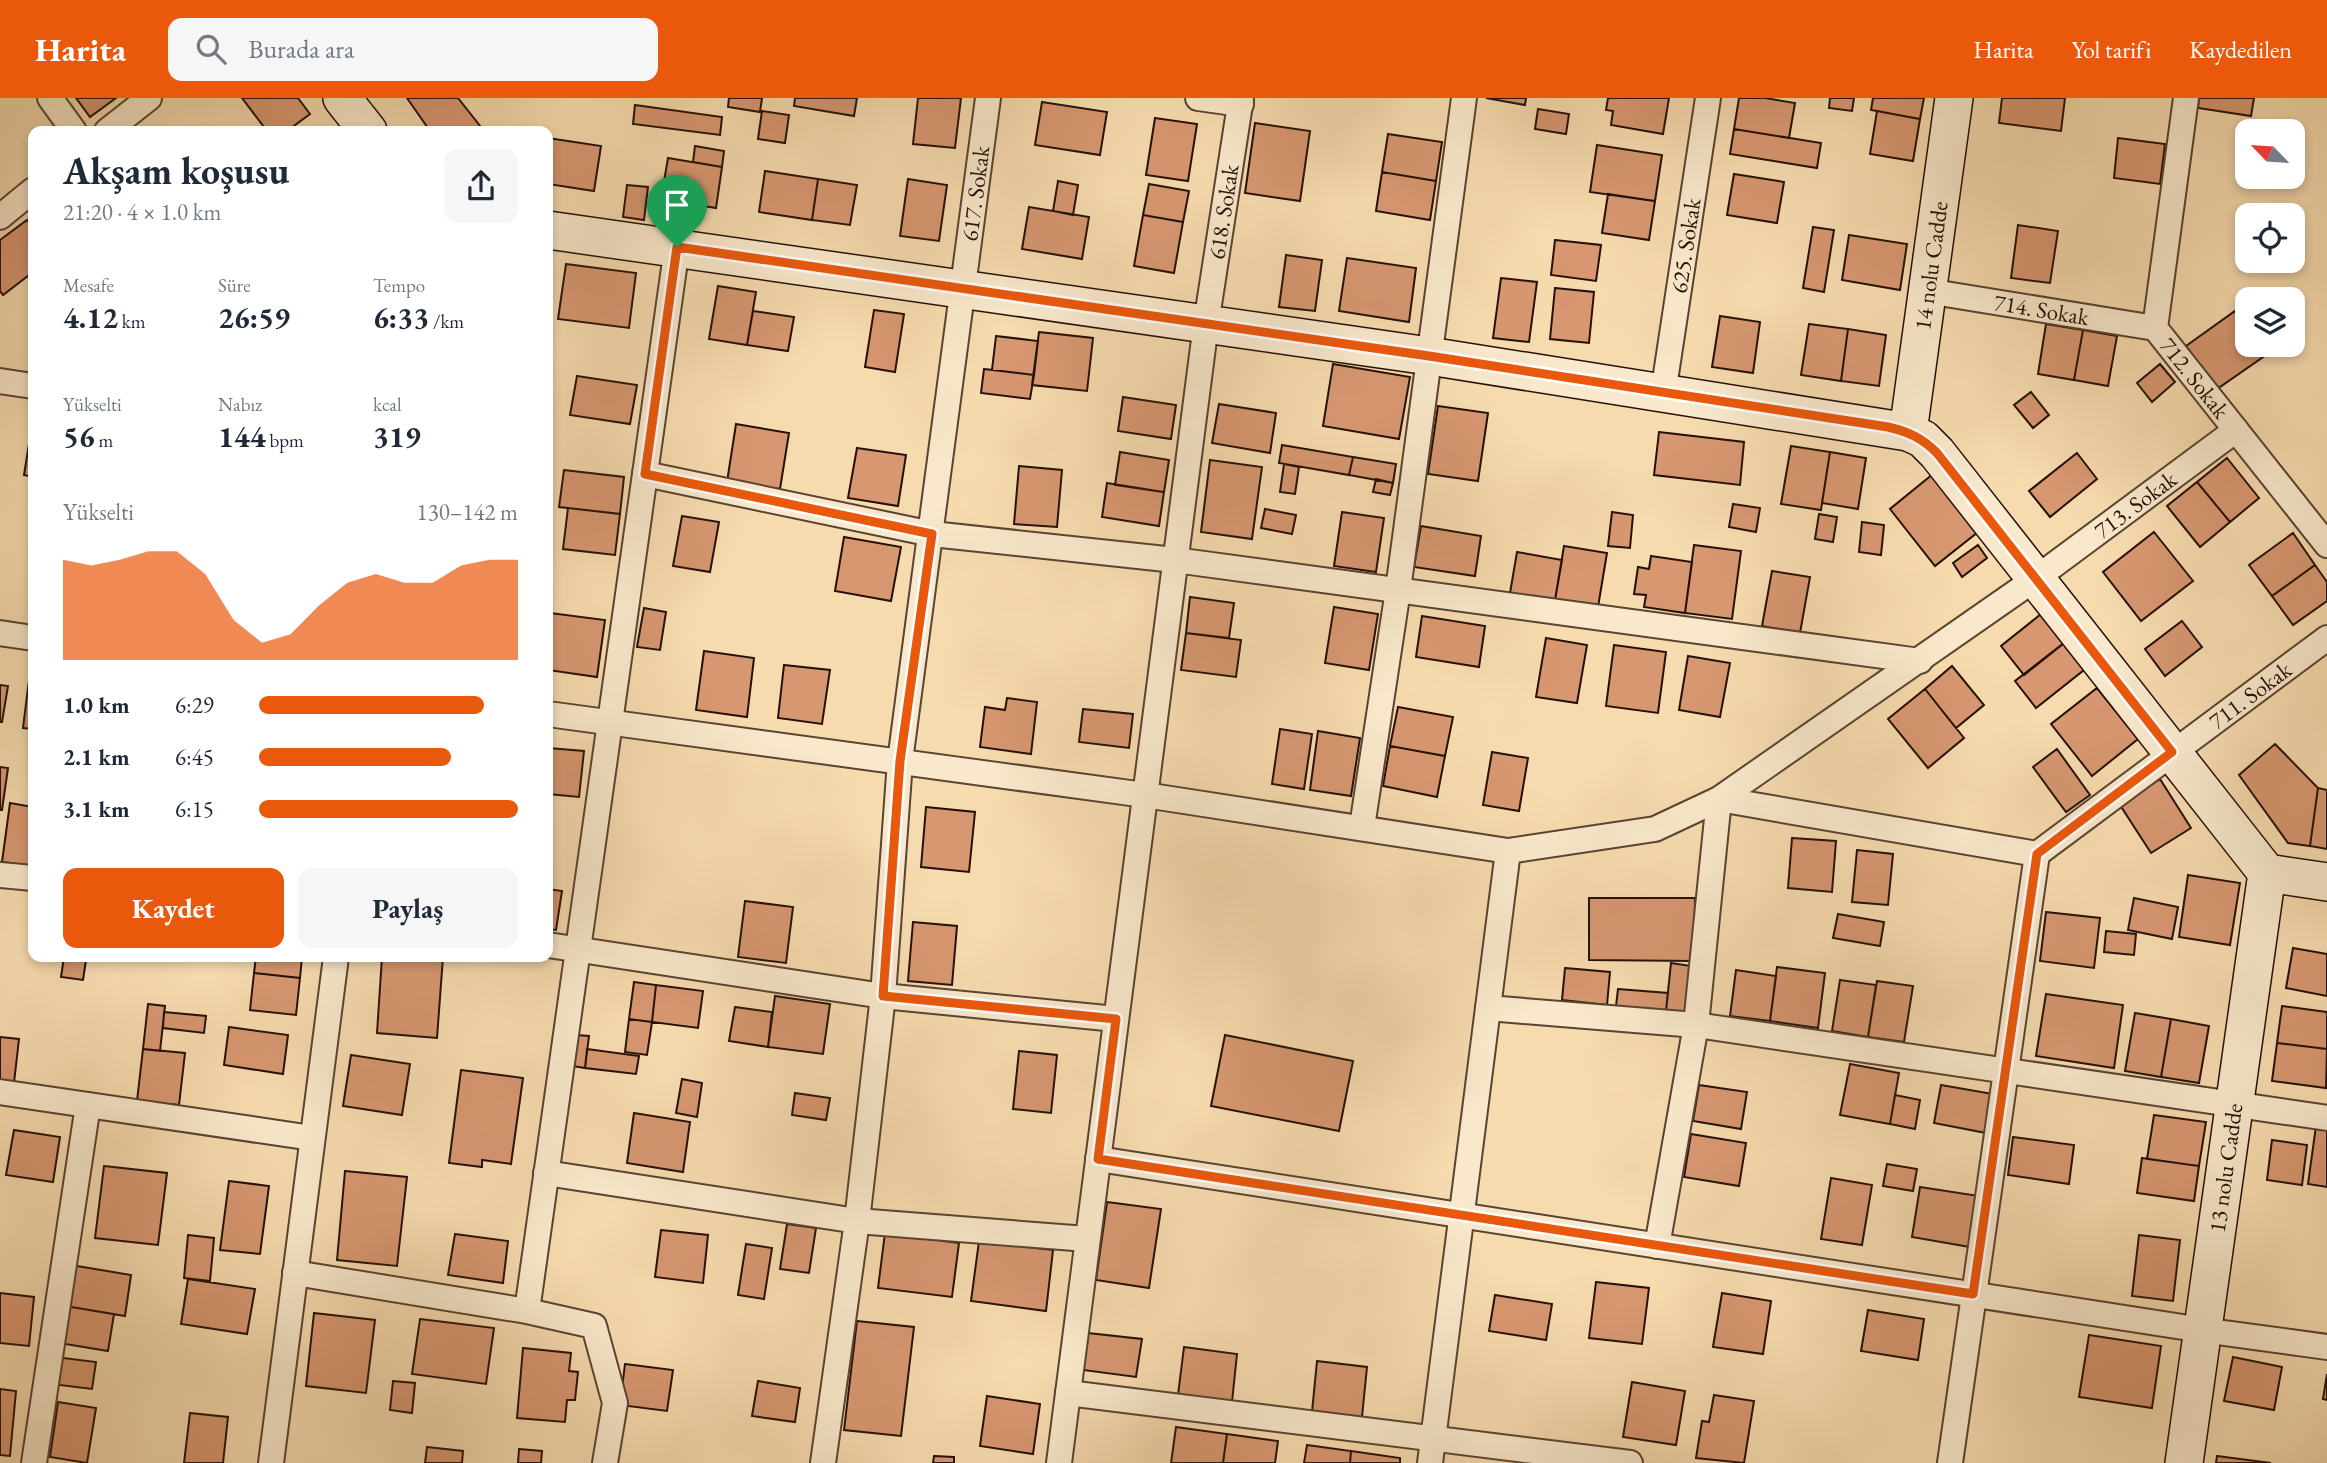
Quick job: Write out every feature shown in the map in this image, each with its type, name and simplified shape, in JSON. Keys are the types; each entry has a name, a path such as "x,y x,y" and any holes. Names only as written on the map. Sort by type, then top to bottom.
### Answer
{"street":[{"path":"50,98 70,126"},
{"path":"113,126 149,98"},
{"path":"342,98 364,126"},
{"name":"617. Sokak","path":"823,1463 857,1221 883,996 900,761 988,98"},
{"path":"1198,98 1241,101"},
{"path":"1363,827 1398,590 1464,98"},
{"name":"625. Sokak","path":"1663,394 1708,98"},
{"name":"14 nolu Cadde","path":"1908,432 1954,98"},
{"name":"712. Sokak","path":"2186,98 2155,328 2327,545"},
{"name":"618. Sokak","path":"1059,1463 1206,324 1241,101"},
{"path":"0,217 28,194"},
{"path":"553,231 1429,356 1908,432 1923,439 1937,453 2267,873 2327,882"},
{"path":"527,1311 677,247"},
{"name":"714. Sokak","path":"1927,291 2155,328"},
{"path":"0,381 28,385"},
{"name":"713. Sokak","path":"553,715 1145,795 1508,851 1655,829 1719,799 1920,661 2236,430"},
{"path":"645,474 932,534 1175,560 1920,661"},
{"path":"0,633 28,637"},
{"name":"711. Sokak","path":"2037,854 2325,641"},
{"path":"1657,1246 1696,1025 1719,799 2037,854 1950,1463"},
{"path":"1432,1451 1508,851"},
{"name":"13 nolu Cadde","path":"2184,1463 2267,873"},
{"path":"0,875 28,878"},
{"path":"553,946 883,996 1116,1019"},
{"path":"271,1463 335,962"},
{"path":"1488,1008 1696,1025 2327,1118"},
{"path":"0,1092 313,1138"},
{"path":"34,1463 88,1105"},
{"path":"1098,1159 2327,1347"},
{"path":"546,1173 857,1221 1087,1239"},
{"path":"295,1273 527,1311 594,1326 615,1403 605,1463"},
{"path":"1068,1393 1432,1451 1630,1463"}],"building":[{"path":"76,98 116,98 90,117"},
{"path":"242,98 298,98 310,114 294,126 263,126"},
{"path":"407,98 458,98 480,126 427,126"},
{"path":"729,98 762,98 760,112 728,107"},
{"path":"795,98 857,98 854,116 794,106"},
{"path":"918,98 961,98 955,148 913,144"},
{"path":"1486,98 1526,98 1525,105"},
{"path":"1608,98 1669,98 1663,134 1611,125 1613,111 1606,110"},
{"path":"1739,98 1765,98 1795,103 1789,138 1734,129"},
{"path":"1830,98 1854,98 1852,111 1829,108"},
{"path":"1873,98 1924,98 1920,119 1871,110"},
{"path":"2002,98 2065,98 2061,131 1999,123"},
{"path":"2199,98 2254,98 2251,116 2198,108"},
{"path":"1042,102 1107,112 1100,155 1035,145"},
{"path":"635,105 722,117 720,135 633,124"},
{"path":"1538,109 1569,114 1566,134 1535,129"},
{"path":"762,111 789,115 785,143 758,139"},
{"path":"1877,111 1920,119 1913,161 1870,154"},
{"path":"1155,118 1197,124 1188,181 1146,175"},
{"path":"1255,123 1310,131 1300,201 1245,193"},
{"path":"1734,129 1821,143 1817,168 1730,154"},
{"path":"1388,134 1442,142 1436,181 1382,172"},
{"path":"2118,138 2165,144 2160,184 2114,178"},
{"path":"553,139 601,146 594,191 553,185"},
{"path":"1597,145 1662,155 1655,201 1590,192"},
{"path":"695,146 724,151 722,167 693,162"},
{"path":"668,158 722,167 716,208 661,199"},
{"path":"765,171 818,179 812,220 759,212"},
{"path":"1382,172 1436,181 1430,220 1376,211"},
{"path":"1734,174 1784,182 1777,223 1727,215"},
{"path":"818,179 857,185 850,225 812,220"},
{"path":"908,179 947,185 939,241 900,236"},
{"path":"1058,181 1078,185 1073,215 1053,211"},
{"path":"1149,184 1189,191 1183,222 1143,215"},
{"path":"627,185 648,187 644,220 623,217"},
{"path":"1608,194 1655,201 1649,240 1602,233"},
{"path":"1029,207 1089,217 1082,259 1022,249"},
{"path":"1143,215 1183,222 1174,273 1134,266"},
{"path":"28,221 28,276 3,295 0,291 0,240"},
{"path":"2018,225 2058,231 2050,283 2011,278"},
{"path":"1813,227 1834,230 1824,292 1803,288"},
{"path":"1849,235 1907,244 1900,290 1842,280"},
{"path":"1555,240 1601,245 1596,281 1551,275"},
{"path":"1286,255 1322,260 1315,311 1279,307"},
{"path":"1347,258 1416,268 1409,322 1339,311"},
{"path":"566,264 636,273 629,328 558,319"},
{"path":"1501,278 1537,282 1529,342 1493,338"},
{"path":"718,286 756,292 747,345 709,339"},
{"path":"1555,288 1594,292 1589,343 1550,339"},
{"path":"874,310 904,314 895,372 865,367"},
{"path":"753,311 794,317 788,351 747,345"},
{"path":"2235,311 2235,357 2263,357 2217,389 2186,346"},
{"path":"1720,316 1760,322 1753,373 1712,367"},
{"path":"1809,324 1848,329 1841,381 1801,375"},
{"path":"2046,324 2083,330 2074,380 2038,374"},
{"path":"1848,329 1886,335 1879,386 1841,381"},
{"path":"2083,330 2117,336 2108,386 2074,380"},
{"path":"1039,332 1093,338 1087,391 1032,385"},
{"path":"996,336 1038,341 1034,375 992,370"},
{"path":"1333,364 1410,377 1399,439 1323,426"},
{"path":"2160,364 2175,382 2152,402 2137,383"},
{"path":"984,369 1034,375 1030,399 981,393"},
{"path":"577,376 637,385 630,424 570,415"},
{"path":"2031,392 2049,415 2033,428 2014,405"},
{"path":"1123,397 1176,405 1171,439 1118,431"},
{"path":"1219,404 1276,413 1270,453 1212,443"},
{"path":"1438,406 1488,413 1478,481 1428,474"},
{"path":"736,424 789,433 780,489 727,482"},
{"path":"1659,432 1744,442 1740,485 1654,475"},
{"path":"1282,445 1353,457 1349,475 1279,463"},
{"path":"1791,446 1830,452 1821,510 1781,504"},
{"path":"857,448 906,455 898,506 848,498"},
{"path":"28,450 28,476 24,475"},
{"path":"1120,452 1169,460 1164,492 1115,485"},
{"path":"1830,452 1866,458 1858,509 1822,503"},
{"path":"2077,453 2097,479 2050,517 2029,491"},
{"path":"1353,457 1396,464 1393,483 1349,475"},
{"path":"2227,458 2259,498 2230,522 2197,482"},
{"path":"1210,460 1262,467 1252,539 1201,532"},
{"path":"1284,464 1299,467 1295,494 1280,492"},
{"path":"1019,466 1062,470 1057,527 1014,524"},
{"path":"564,470 624,477 620,514 559,507"},
{"path":"1933,474 1978,532 1935,566 1890,509"},
{"path":"1376,479 1393,483 1390,495 1373,492"},
{"path":"2197,482 2230,522 2200,547 2167,506"},
{"path":"1107,483 1164,492 1159,526 1102,517"},
{"path":"1733,504 1760,508 1756,532 1729,527"},
{"path":"568,508 620,514 615,555 563,549"},
{"path":"1265,509 1296,515 1292,534 1261,528"},
{"path":"1342,512 1384,518 1376,572 1334,566"},
{"path":"1612,512 1633,515 1630,548 1608,546"},
{"path":"1819,514 1837,517 1833,542 1815,539"},
{"path":"682,516 719,522 710,572 673,566"},
{"path":"1862,522 1884,525 1881,555 1859,552"},
{"path":"1421,526 1481,536 1475,576 1414,567"},
{"path":"2154,532 2193,581 2141,621 2103,572"},
{"path":"2293,533 2315,565 2272,596 2249,565"},
{"path":"844,537 901,547 891,601 835,591"},
{"path":"1694,545 1741,551 1732,619 1685,613"},
{"path":"1978,545 1987,558 1962,577 1953,563"},
{"path":"1564,546 1607,553 1598,607 1555,600"},
{"path":"1517,552 1562,560 1555,600 1510,593"},
{"path":"1651,556 1692,562 1685,613 1644,607 1646,595 1634,594 1638,567 1649,569"},
{"path":"2315,565 2327,582 2327,601 2293,625 2272,596"},
{"path":"1772,571 1810,577 1800,633 1762,626"},
{"path":"1190,597 1234,603 1229,638 1186,633"},
{"path":"1334,607 1378,614 1369,670 1325,663"},
{"path":"644,608 666,612 660,650 637,647"},
{"path":"553,613 605,620 597,677 553,671"},
{"path":"2041,614 2064,643 2024,675 2001,646"},
{"path":"1422,616 1485,626 1479,667 1416,657"},
{"path":"2182,621 2202,647 2165,676 2145,649"},
{"path":"1186,633 1241,640 1236,677 1181,670"},
{"path":"1546,638 1587,645 1577,703 1536,697"},
{"path":"2064,643 2084,670 2036,708 2015,681"},
{"path":"1614,645 1666,652 1658,713 1606,706"},
{"path":"704,651 754,658 747,717 696,710"},
{"path":"1688,656 1730,663 1720,717 1679,710"},
{"path":"784,665 830,670 822,724 778,718"},
{"path":"1952,666 1984,705 1956,728 1925,689"},
{"path":"0,685 8,686 2,722 0,722"},
{"path":"28,688 28,728 23,728"},
{"path":"2097,688 2138,739 2092,776 2051,724"},
{"path":"1925,689 1964,738 1928,768 1888,719"},
{"path":"1007,698 1037,702 1031,754 980,747 985,707 1005,710"},
{"path":"1398,707 1453,717 1445,756 1390,746"},
{"path":"1083,709 1133,714 1129,748 1079,742"},
{"path":"1280,729 1312,734 1304,789 1272,784"},
{"path":"1318,731 1360,738 1351,796 1310,790"},
{"path":"2275,744 2318,788 2310,846 2288,843 2239,775"},
{"path":"1390,746 1445,756 1437,797 1383,786"},
{"path":"553,748 584,751 579,797 553,794"},
{"path":"2057,749 2090,795 2066,812 2033,767"},
{"path":"1492,752 1528,758 1519,811 1483,805"},
{"path":"0,767 8,768 2,810 0,810"},
{"path":"2160,779 2191,828 2151,853 2120,805"},
{"path":"2318,788 2327,790 2327,849 2310,846"},
{"path":"10,803 28,806 28,865 2,862"},
{"path":"926,807 975,812 969,872 921,867"},
{"path":"1792,838 1836,841 1832,892 1788,888"},
{"path":"1857,850 1893,854 1888,905 1852,902"},
{"path":"2188,875 2240,883 2230,945 2179,937"},
{"path":"553,890 562,891 556,930 553,930"},
{"path":"1589,898 1695,898 1694,961 1589,960"},
{"path":"2134,898 2178,907 2172,939 2128,930"},
{"path":"745,901 793,907 786,963 738,957"},
{"path":"2046,912 2100,918 2094,968 2040,961"},
{"path":"1838,914 1884,922 1880,946 1833,938"},
{"path":"913,922 957,926 952,985 908,981"},
{"path":"2106,931 2136,934 2134,955 2104,952"},
{"path":"2293,948 2327,954 2327,996 2286,988"},
{"path":"63,962 86,962 83,980 61,977"},
{"path":"255,962 302,962 300,978 254,973"},
{"path":"382,962 443,962 437,1038 377,1033"},
{"path":"1671,963 1691,966 1686,1013 1666,1011"},
{"path":"1777,967 1825,973 1818,1028 1770,1021"},
{"path":"1565,968 1610,972 1607,1005 1562,1000"},
{"path":"1736,970 1776,976 1770,1021 1730,1016"},
{"path":"254,973 300,978 296,1015 250,1010"},
{"path":"1840,980 1876,985 1868,1037 1832,1031"},
{"path":"1877,981 1913,986 1904,1042 1868,1037"},
{"path":"634,982 656,985 652,1022 629,1019"},
{"path":"656,985 703,991 698,1028 652,1022"},
{"path":"1618,989 1668,993 1666,1011 1616,1006"},
{"path":"2046,994 2123,1005 2114,1068 2036,1056"},
{"path":"775,996 830,1004 823,1054 768,1047"},
{"path":"148,1004 165,1006 160,1051 143,1049"},
{"path":"2282,1006 2327,1012 2327,1049 2277,1043"},
{"path":"735,1007 772,1012 768,1047 729,1041"},
{"path":"164,1012 206,1016 204,1033 163,1028"},
{"path":"2135,1013 2171,1019 2161,1077 2125,1071"},
{"path":"629,1019 652,1022 647,1055 625,1052"},
{"path":"2171,1019 2209,1026 2199,1083 2161,1077"},
{"path":"229,1027 288,1035 283,1074 224,1065"},
{"path":"576,1035 589,1036 585,1068 572,1066"},
{"path":"1225,1035 1353,1061 1339,1131 1211,1106"},
{"path":"0,1037 19,1039 14,1083 0,1082"},
{"path":"2277,1043 2327,1049 2326,1088 2272,1081"},
{"path":"143,1049 185,1053 179,1105 137,1101"},
{"path":"587,1049 639,1056 636,1074 585,1068"},
{"path":"1019,1051 1057,1055 1051,1113 1013,1109"},
{"path":"351,1055 410,1064 402,1115 343,1106"},
{"path":"1850,1064 1899,1073 1890,1124 1840,1115"},
{"path":"461,1070 523,1078 511,1164 482,1160 482,1167 449,1163"},
{"path":"682,1079 702,1083 697,1117 676,1113"},
{"path":"1699,1085 1747,1092 1741,1129 1693,1121"},
{"path":"1941,1085 1993,1094 1986,1133 1934,1123"},
{"path":"795,1093 830,1098 826,1120 792,1115"},
{"path":"1895,1095 1920,1100 1915,1129 1890,1124"},
{"path":"634,1113 690,1122 683,1172 627,1163"},
{"path":"2154,1115 2206,1122 2199,1166 2147,1159"},
{"path":"2316,1126 2327,1128 2327,1187 2308,1184"},
{"path":"14,1130 60,1137 53,1182 6,1175"},
{"path":"1691,1134 1746,1143 1739,1186 1684,1177"},
{"path":"2013,1137 2074,1145 2069,1184 2008,1175"},
{"path":"2272,1140 2307,1145 2302,1185 2267,1180"},
{"path":"2142,1158 2199,1166 2194,1201 2137,1193"},
{"path":"1887,1164 1917,1169 1913,1191 1883,1186"},
{"path":"104,1166 167,1173 158,1245 95,1238"},
{"path":"345,1171 407,1177 397,1266 337,1260"},
{"path":"1831,1178 1872,1185 1862,1245 1821,1239"},
{"path":"229,1181 269,1186 260,1254 220,1250"},
{"path":"1920,1187 1979,1196 1970,1247 1912,1237"},
{"path":"1107,1202 1161,1209 1149,1288 1096,1280"},
{"path":"787,1224 816,1228 809,1273 780,1269"},
{"path":"661,1230 708,1235 703,1283 655,1277"},
{"path":"885,1233 959,1243 952,1297 878,1288"},
{"path":"455,1234 508,1241 503,1283 448,1275"},
{"path":"188,1235 214,1238 210,1281 184,1278"},
{"path":"2139,1235 2180,1240 2173,1301 2132,1296"},
{"path":"979,1241 1053,1250 1046,1311 971,1301"},
{"path":"746,1244 772,1248 764,1299 738,1295"},
{"path":"71,1265 131,1275 125,1316 65,1306"},
{"path":"188,1279 255,1289 247,1334 181,1324"},
{"path":"1596,1282 1649,1288 1642,1344 1589,1338"},
{"path":"0,1293 34,1297 29,1346 0,1343"},
{"path":"1722,1293 1771,1301 1763,1354 1713,1347"},
{"path":"1495,1295 1552,1304 1546,1340 1489,1331"},
{"path":"65,1306 114,1314 108,1351 59,1343"},
{"path":"1868,1310 1924,1319 1918,1360 1861,1351"},
{"path":"314,1313 375,1320 366,1393 306,1386"},
{"path":"420,1319 494,1328 486,1384 412,1374"},
{"path":"857,1321 914,1327 901,1436 844,1430"},
{"path":"1088,1333 1142,1339 1136,1377 1083,1370"},
{"path":"2089,1335 2161,1346 2152,1408 2079,1397"},
{"path":"1184,1347 1237,1354 1232,1402 1178,1395"},
{"path":"523,1348 571,1353 569,1371 578,1372 575,1400 567,1400 565,1422 517,1418"},
{"path":"55,1357 96,1362 92,1389 51,1384"},
{"path":"2233,1357 2282,1367 2274,1410 2224,1401"},
{"path":"1317,1361 1367,1367 1362,1417 1312,1412"},
{"path":"625,1364 673,1370 667,1411 620,1405"},
{"path":"2327,1374 2327,1400 2323,1399"},
{"path":"393,1381 415,1383 412,1413 390,1410"},
{"path":"758,1381 800,1388 795,1422 752,1416"},
{"path":"1632,1382 1685,1391 1676,1445 1623,1437"},
{"path":"0,1389 16,1391 10,1456 0,1455"},
{"path":"1714,1395 1754,1401 1744,1463 1696,1458 1702,1421 1709,1422"},
{"path":"987,1396 1040,1404 1033,1454 980,1446"},
{"path":"58,1402 96,1408 87,1463 50,1457"},
{"path":"190,1413 228,1417 223,1463 184,1463"},
{"path":"1176,1427 1227,1434 1223,1463 1171,1463"},
{"path":"1227,1434 1278,1441 1275,1463 1223,1463"},
{"path":"1307,1445 1351,1451 1350,1463 1304,1463"},
{"path":"427,1447 463,1451 462,1463 425,1463"},
{"path":"519,1449 542,1451 541,1463 518,1463"},
{"path":"1351,1451 1400,1458 1400,1463 1350,1463"},
{"path":"934,1456 954,1457 954,1463 933,1463"},
{"path":"2217,1456 2271,1463 2216,1463"}],"route":[{"path":"677,247 1429,356 1888,427 1923,439 1937,453 2172,752 2037,854 1973,1294 1098,1159 1116,1019 883,996 900,761 932,534 645,474 677,247"}]}
